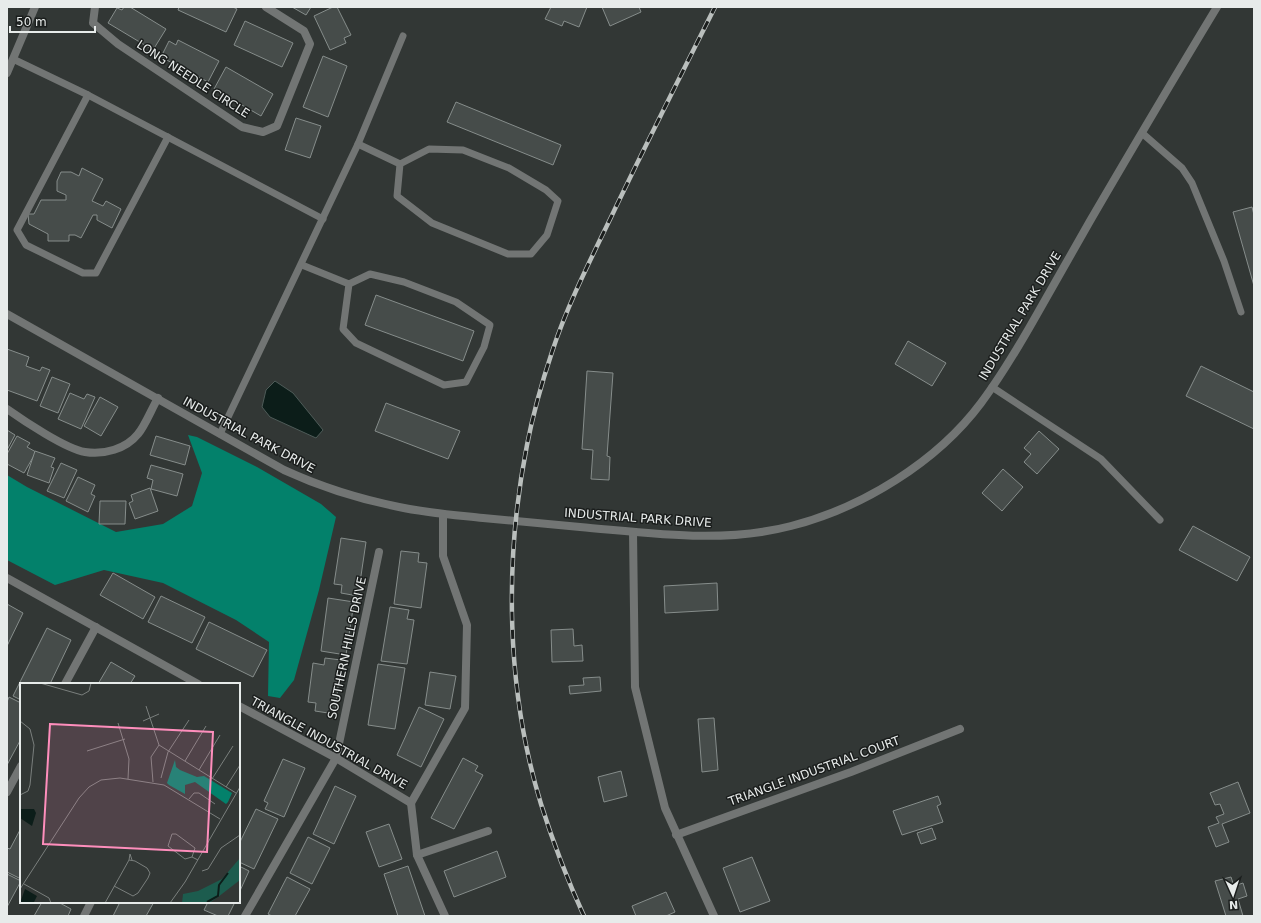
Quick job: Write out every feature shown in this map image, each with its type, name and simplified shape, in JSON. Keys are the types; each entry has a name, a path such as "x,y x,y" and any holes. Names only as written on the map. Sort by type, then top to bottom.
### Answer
{"street":[{"path":"7,73 35,7"},
{"name":"LONG NEEDLE CIRCLE","path":"95,7 93,23 118,44 242,127 263,132 277,126 310,44 304,31 266,7"},
{"name":"INDUSTRIAL PARK DRIVE","path":"7,314 284,470 310,482 364,499 443,514 634,532 696,536 743,534 792,526 840,510 891,483 930,455 953,434 980,405 1008,364 1142,132 1217,7"},
{"path":"7,409 66,446 85,452 106,452 123,447 138,434 158,398"},
{"name":"TRIANGLE INDUSTRIAL DRIVE","path":"240,707 336,758 411,803 465,708 467,625 443,556 443,514"},
{"path":"634,532 635,687 665,808 714,916"},
{"name":"SOUTHERN HILLS DRIVE","path":"245,916 336,758 379,552"},
{"path":"7,578 196,683"},
{"path":"67,683 96,627"},
{"name":"TRIANGLE INDUSTRIAL COURT","path":"676,835 851,772 960,729"},
{"path":"7,792 20,768"},
{"path":"411,803 417,855 445,916"},
{"path":"417,855 488,831"},
{"path":"84,916 90,903"}],"lane":[{"path":"220,434 302,265 358,144 403,36"},
{"path":"13,59 88,95 323,218"},
{"path":"88,95 17,230 26,245 83,273 96,273 168,137"},
{"path":"1142,132 1182,168 1192,183 1224,261 1241,312"},
{"path":"358,144 400,164"},
{"path":"429,149 463,150 508,168 546,190 558,201 547,235 531,254 508,254 432,223 397,196 400,164 429,149"},
{"path":"302,265 349,284 370,274 404,282 456,302 490,325 484,347 466,382 444,385 356,343 342,329 349,284"},
{"path":"992,387 1101,459 1160,520"}],"green space":[{"path":"188,435 197,437 257,467 321,504 336,517 319,590 294,680 280,698 268,696 269,642 236,620 163,583 104,570 55,585 7,560 7,475 27,487 116,532 163,524 192,506 202,473"}],"shaded area":[{"path":"275,381 293,393 323,430 316,438 270,417 262,407 266,390"}],"building":[{"path":"124,7 130,7 166,29 153,50 108,23 117,8 122,10"},
{"path":"179,7 233,7 237,9 226,32 178,10"},
{"path":"292,7 311,7 306,15"},
{"path":"333,7 337,7 351,35 344,38 346,43 330,50 314,16"},
{"path":"551,7 587,7 579,27 564,21 562,26 545,19"},
{"path":"602,7 639,7 641,12 610,26"},
{"path":"245,21 293,43 282,67 234,45"},
{"path":"178,40 219,61 208,82 161,57 169,41 176,45"},
{"path":"323,56 347,66 328,117 303,107"},
{"path":"226,67 273,94 261,116 214,89"},
{"path":"456,102 561,145 553,165 447,122"},
{"path":"296,118 321,126 310,158 285,150"},
{"path":"82,168 103,179 92,201 103,206 106,201 121,209 112,228 97,220 97,215 93,215 81,238 75,235 69,235 69,241 48,241 48,234 29,224 28,214 34,214 41,200 66,200 66,195 57,191 57,181 61,172 71,172 79,176"},
{"path":"1252,207 1254,215 1254,286 1233,212"},
{"path":"376,295 474,331 463,361 365,325"},
{"path":"908,341 946,363 932,386 895,364"},
{"path":"7,349 29,357 26,366 40,371 42,367 50,370 37,401 7,390"},
{"path":"1201,366 1254,392 1254,429 1186,396"},
{"path":"587,371 613,373 607,456 610,457 609,480 591,479 593,450 582,449"},
{"path":"52,377 70,384 58,413 40,406"},
{"path":"70,393 84,399 87,394 95,397 81,429 58,419"},
{"path":"100,397 118,407 101,436 84,426"},
{"path":"386,403 460,431 448,459 375,431"},
{"path":"7,430 15,435 7,450"},
{"path":"1039,431 1059,449 1037,474 1024,462 1031,454 1024,448"},
{"path":"17,436 30,443 27,447 36,452 24,473 7,464 7,454"},
{"path":"156,436 190,446 185,465 150,455"},
{"path":"35,451 55,458 51,467 54,468 49,483 27,475"},
{"path":"61,463 77,470 64,498 47,491"},
{"path":"151,465 183,474 177,496 151,489 153,480 147,478"},
{"path":"1003,469 1023,487 1002,511 982,493"},
{"path":"78,477 95,485 91,494 95,496 88,512 66,501"},
{"path":"150,488 158,511 135,519 129,503 133,501 131,495"},
{"path":"100,501 126,501 125,524 99,524"},
{"path":"1193,526 1250,557 1237,581 1179,550"},
{"path":"341,538 366,542 358,596 341,593 342,585 334,584"},
{"path":"401,551 419,553 418,562 427,563 421,608 394,604"},
{"path":"113,573 155,597 143,619 100,595"},
{"path":"717,583 718,610 665,613 664,586"},
{"path":"161,596 205,617 192,643 148,622"},
{"path":"328,598 354,602 346,655 321,651"},
{"path":"7,604 23,613 7,646"},
{"path":"390,607 409,610 407,619 414,620 407,664 381,661"},
{"path":"209,622 267,650 253,677 196,649"},
{"path":"47,628 71,640 50,683 20,683 20,700 13,696"},
{"path":"573,629 574,646 582,645 583,661 552,662 551,630"},
{"path":"325,658 341,660 335,714 315,711 316,703 308,702 313,663 324,665"},
{"path":"111,662 135,676 131,683 99,683"},
{"path":"378,664 405,668 395,729 368,725"},
{"path":"430,672 456,676 450,709 425,705"},
{"path":"600,677 601,691 570,694 569,686 584,685 583,678"},
{"path":"9,697 20,702 20,741 7,765 7,702"},
{"path":"419,707 444,719 421,767 397,755"},
{"path":"714,718 718,770 702,772 698,719"},
{"path":"463,758 478,766 475,771 483,775 454,829 431,818"},
{"path":"283,759 305,768 284,817 265,809 268,803 264,801"},
{"path":"621,771 627,796 604,802 598,777"},
{"path":"1238,782 1250,813 1222,824 1229,842 1216,847 1208,827 1219,823 1216,817 1224,814 1220,804 1215,805 1210,793"},
{"path":"335,786 356,796 334,844 313,834"},
{"path":"938,796 941,804 937,806 943,822 902,835 893,811"},
{"path":"256,809 278,819 254,869 240,862 240,842"},
{"path":"389,824 402,859 379,867 366,832"},
{"path":"932,828 936,839 921,844 917,833"},
{"path":"20,830 20,878 7,872 7,848 10,849"},
{"path":"308,837 330,848 312,884 290,873"},
{"path":"497,851 506,877 454,897 444,871"},
{"path":"752,857 770,901 740,912 723,868"},
{"path":"240,866 249,871 240,891"},
{"path":"408,866 425,916 398,916 384,874"},
{"path":"7,874 20,880 20,883 7,907"},
{"path":"287,877 310,889 295,916 272,916 268,914"},
{"path":"1231,877 1234,886 1243,883 1247,896 1238,899 1243,916 1226,916 1215,881"},
{"path":"666,892 675,912 666,916 636,916 632,906"},
{"path":"41,903 60,903 71,909 68,916 34,916"},
{"path":"120,903 153,903 146,916 113,916"},
{"path":"208,903 234,903 228,916 218,916 204,910"}],"railway":[{"path":"584,916 550,832 541,804 529,761 521,716 515,671 512,625 512,580 520,489 527,445 538,398 565,316 626,185 715,7"}]}
